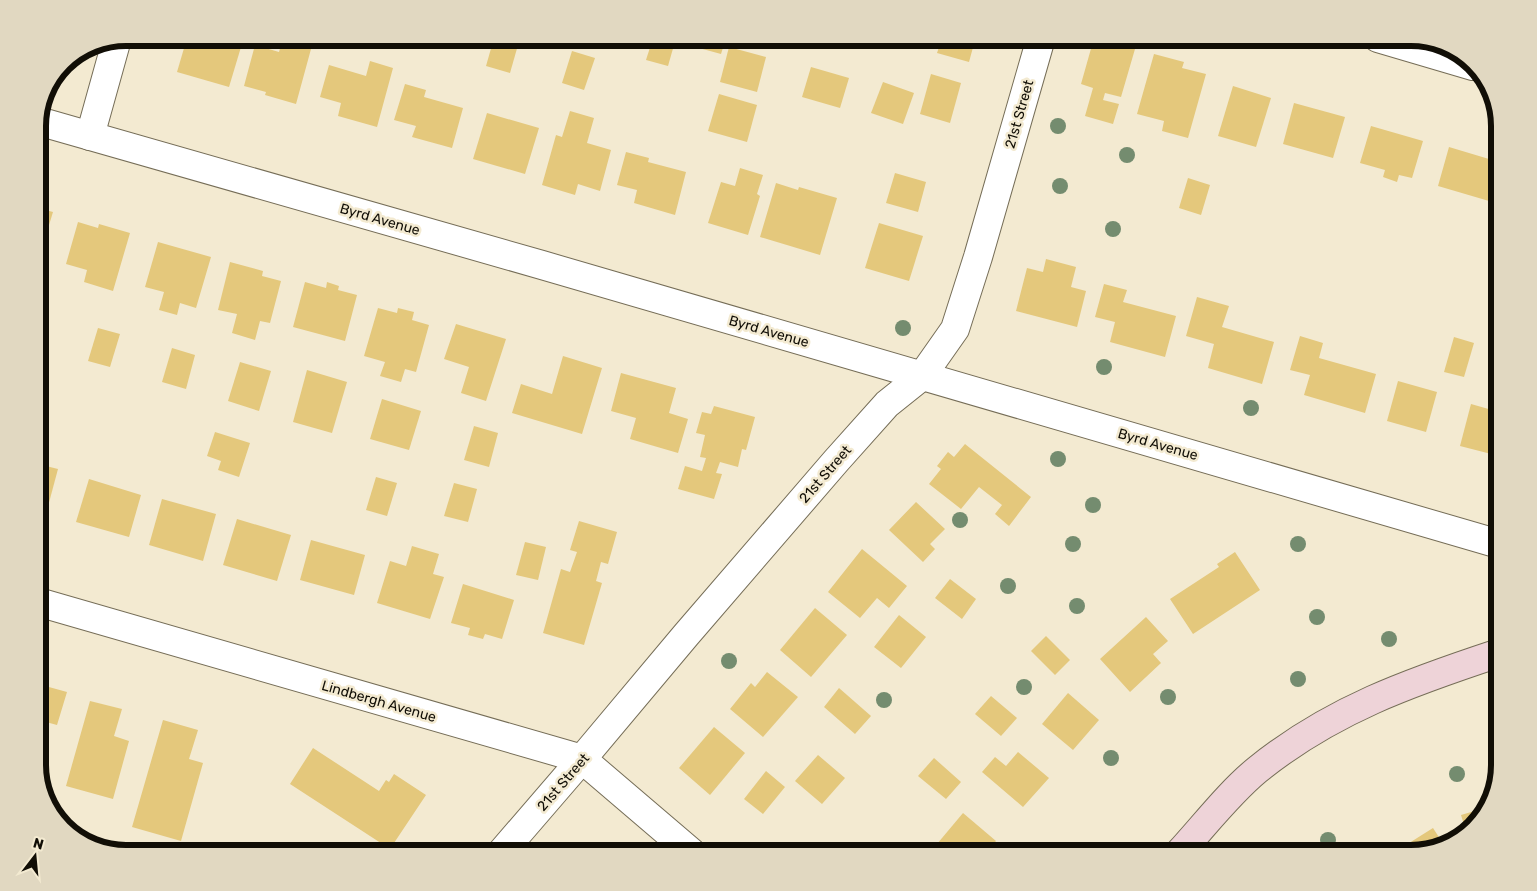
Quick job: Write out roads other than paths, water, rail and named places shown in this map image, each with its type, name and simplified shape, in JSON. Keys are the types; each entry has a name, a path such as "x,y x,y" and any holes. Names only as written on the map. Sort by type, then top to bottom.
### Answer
{"street":[{"name":"21st Street","path":"509,845 836,461 887,404 922,376 955,329 978,257 1038,46"},
{"path":"1405,46 1457,61"},
{"path":"90,136 115,47"},
{"name":"Byrd Avenue","path":"46,123 497,252 1491,542"},
{"name":"Lindbergh Avenue","path":"46,604 582,759 682,845"},
{"path":"1187,845 1256,771 1333,719 1385,694 1446,670 1491,656"}]}
